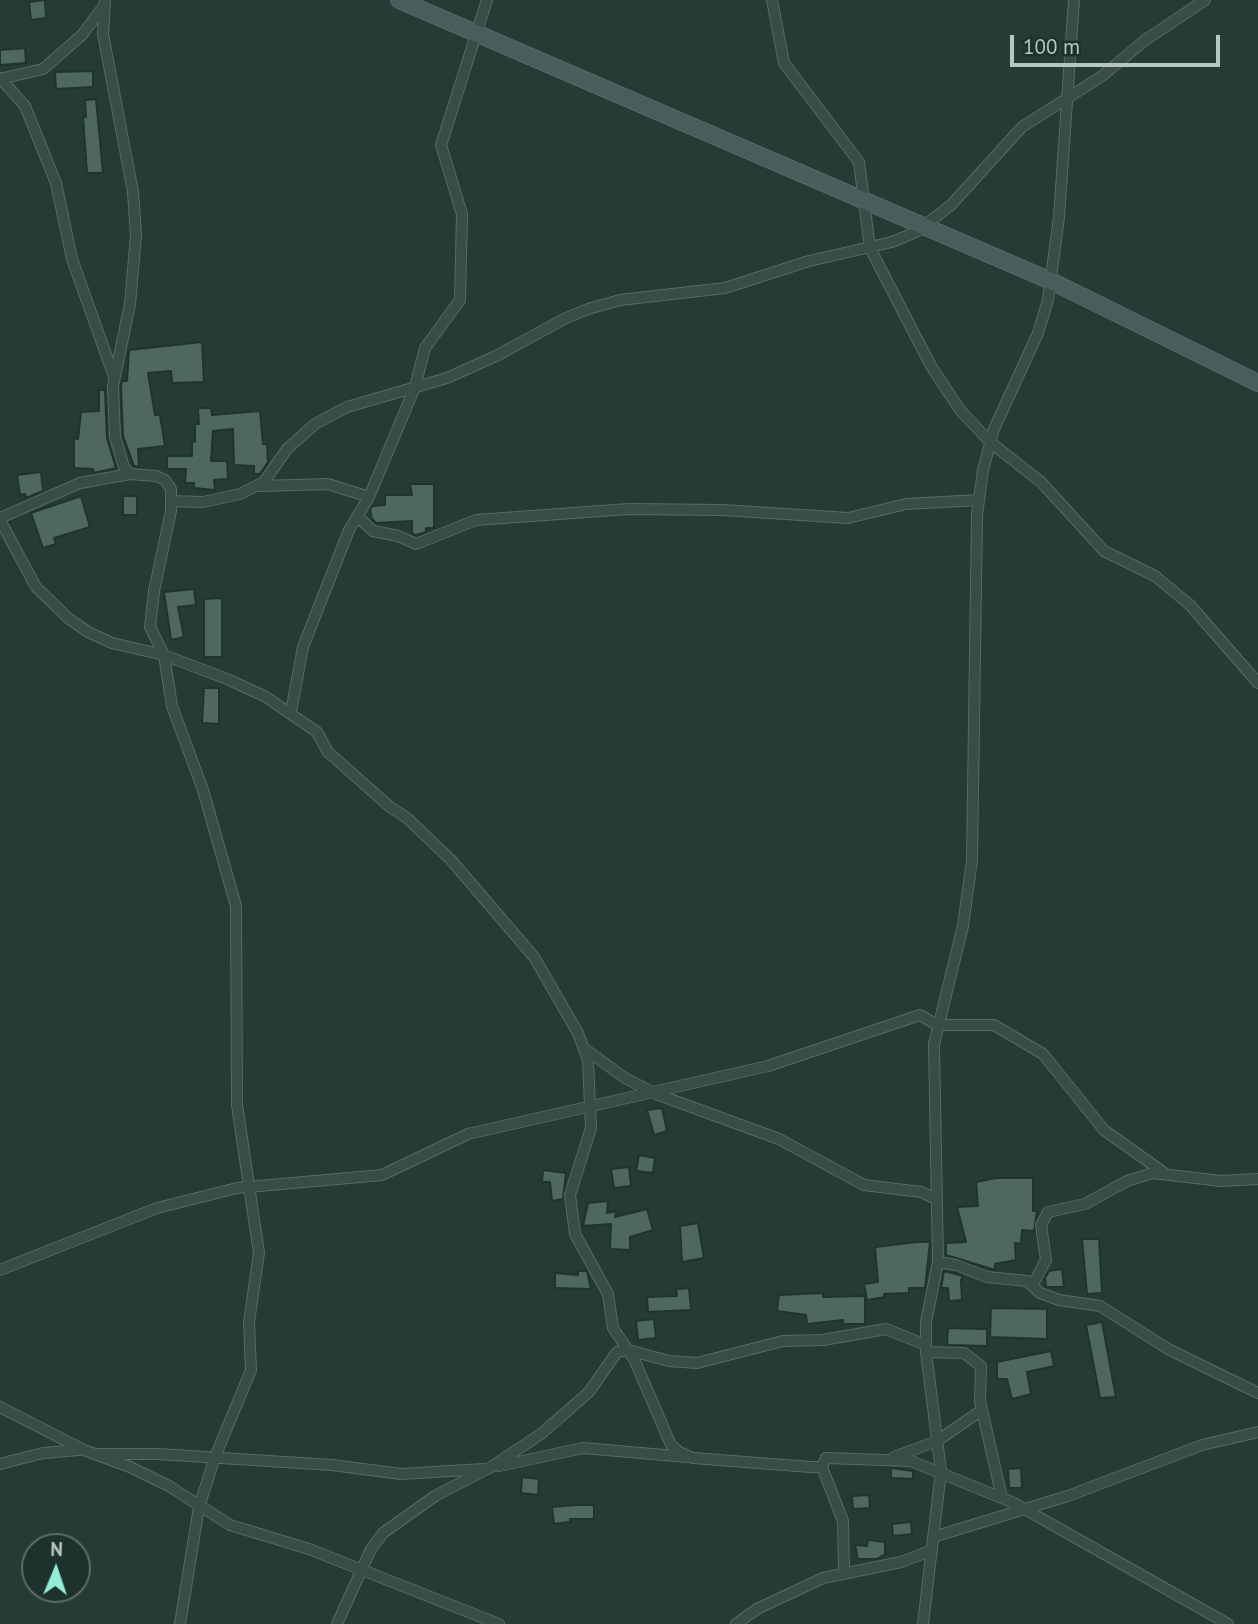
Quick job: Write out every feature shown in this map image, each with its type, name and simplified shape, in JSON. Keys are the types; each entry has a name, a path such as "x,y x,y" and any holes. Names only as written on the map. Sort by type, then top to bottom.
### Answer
{"main road":[{"path":"399,0 1051,281 1258,383"}],"street":[{"path":"291,712 303,646 349,530 369,497 415,387 425,348 460,300 462,214 441,145 487,0"},
{"path":"772,0 784,63 859,162 870,248 931,366 960,411 990,442 1041,482 1104,551 1155,576 1190,605 1258,683"},
{"path":"923,1624 940,1471 926,1348 926,1322 938,1262 934,1062 937,1025 969,894 975,743 976,529 990,442 1038,333 1051,281 1074,0"},
{"path":"172,501 220,501 257,486 273,473 287,449 315,424 347,407 415,387 496,356 588,309 620,300 725,288 809,261 870,248 923,228 951,205 1010,137 1067,96 1102,76 1144,41 1205,0"},
{"path":"104,4 82,35 43,69 0,78 25,106 52,173 61,198 72,259 114,376"},
{"path":"104,4 103,34 133,192 136,235 130,304 114,376 113,425 124,467 130,474"},
{"path":"180,1624 200,1507 215,1457 251,1370 249,1322 259,1253 237,1105 236,906 203,790 172,706 164,655 150,627 172,501 165,480 156,476 130,474 80,484 0,519 36,587 68,618 112,643 164,655 250,690 291,712 317,732 328,752 390,807 407,818 451,860 540,965 585,1049 591,1107 586,1152 573,1180 570,1195 575,1234 589,1264 603,1284 609,1318 628,1350 671,1445 693,1458"},
{"path":"257,486 328,484 369,497"},
{"path":"357,516 373,531 398,536 416,544 476,520 629,509 722,510 848,518 906,504 979,500"},
{"path":"0,1270 157,1208 251,1187 382,1175 468,1134 656,1094 768,1066 920,1015 937,1025 994,1025 1043,1054 1104,1130 1163,1172"},
{"path":"585,1049 625,1078 656,1094 779,1139 864,1185 921,1192 936,1199"},
{"path":"1033,1284 1046,1260 1041,1225 1044,1216 1085,1204 1139,1177 1163,1172 1220,1181 1258,1179"},
{"path":"938,1262 956,1265 987,1277 1033,1284 1041,1293 1059,1300 1100,1306 1168,1349 1258,1393"},
{"path":"337,1624 361,1570 383,1533 435,1496 491,1467 541,1434 601,1378 612,1356 628,1350 669,1362 697,1363 783,1341 823,1340 886,1329 926,1348 964,1353 981,1366 982,1410 1002,1498"},
{"path":"0,1407 90,1452 169,1486 230,1525 309,1549 499,1624"},
{"path":"888,1459 937,1441 982,1410"},
{"path":"933,1538 1068,1496 1202,1445 1258,1432"},
{"path":"0,1464 43,1452 90,1452 332,1465 401,1474 491,1467 583,1448 822,1466"},
{"path":"844,1572 843,1521 822,1466 826,1458 911,1461 1023,1508 1228,1624"},
{"path":"736,1624 757,1609 844,1572 901,1562 930,1551"}],"building":[{"path":"45,0 46,18 31,20 29,2"},
{"path":"25,48 26,63 0,65 0,50"},
{"path":"93,71 93,87 56,89 55,72"},
{"path":"96,99 103,173 87,173 83,117 86,117 85,100"},
{"path":"202,342 204,382 172,383 171,371 148,373 155,415 160,415 165,446 138,449 139,467 134,466 123,436 121,387 122,381 127,381 129,350"},
{"path":"99,390 105,390 107,438 116,468 94,473 93,469 74,468 74,438 78,439 81,412 99,411"},
{"path":"198,408 211,408 212,415 260,411 263,444 267,444 268,462 260,474 254,474 254,466 234,465 233,429 213,431 211,461 227,461 228,479 214,480 215,490 194,488 194,483 185,483 186,469 167,469 167,456 192,456 195,424 199,424"},
{"path":"41,472 43,491 26,498 25,494 20,495 17,475"},
{"path":"410,484 434,484 434,528 426,528 426,532 416,535 412,534 412,521 376,523 372,519 372,506 385,505 385,495 412,495"},
{"path":"81,496 90,527 54,538 56,544 43,548 31,513"},
{"path":"123,496 137,496 137,515 123,515"},
{"path":"194,589 196,605 178,607 184,637 171,640 164,592"},
{"path":"222,598 222,657 204,657 204,599"},
{"path":"204,688 219,688 219,724 202,723"},
{"path":"662,1108 667,1131 654,1135 647,1110"},
{"path":"639,1155 655,1158 653,1173 636,1171"},
{"path":"629,1167 631,1186 614,1188 611,1169"},
{"path":"543,1170 566,1173 563,1199 552,1201 550,1182 542,1182"},
{"path":"996,1178 1033,1178 1033,1211 1037,1211 1034,1231 1022,1230 1021,1244 1015,1243 1016,1260 995,1264 995,1270 946,1255 946,1243 966,1242 957,1207 978,1206 976,1182"},
{"path":"608,1201 607,1213 616,1211 615,1217 647,1209 653,1230 630,1237 630,1250 610,1249 611,1224 583,1226 588,1203"},
{"path":"698,1223 704,1258 682,1262 680,1226"},
{"path":"1082,1239 1099,1239 1102,1293 1087,1294"},
{"path":"930,1242 925,1288 909,1288 909,1293 884,1294 885,1297 867,1300 864,1284 878,1282 875,1247"},
{"path":"1062,1269 1064,1287 1046,1287 1045,1278 1049,1271"},
{"path":"578,1271 587,1271 591,1289 555,1288 555,1273 578,1275"},
{"path":"944,1271 963,1276 962,1300 949,1301 948,1288 941,1288"},
{"path":"689,1288 691,1310 648,1312 647,1297 677,1296 676,1289"},
{"path":"823,1293 823,1297 865,1296 865,1324 843,1324 843,1320 807,1324 806,1315 777,1311 779,1295"},
{"path":"991,1308 1047,1309 1047,1339 990,1337"},
{"path":"654,1319 656,1338 638,1340 636,1321"},
{"path":"1102,1322 1116,1397 1100,1398 1086,1325"},
{"path":"948,1328 987,1329 987,1346 947,1345"},
{"path":"1051,1351 1054,1366 1027,1372 1031,1394 1012,1399 1007,1379 997,1379 997,1362"},
{"path":"891,1468 913,1471 913,1479 891,1478"},
{"path":"1021,1468 1022,1488 1009,1488 1008,1469"},
{"path":"522,1477 539,1479 538,1495 521,1493"},
{"path":"869,1495 870,1508 853,1509 852,1496"},
{"path":"594,1505 594,1519 570,1519 570,1522 554,1524 552,1507"},
{"path":"911,1522 912,1534 893,1536 892,1524"},
{"path":"868,1540 885,1542 885,1554 877,1559 858,1559 855,1545 867,1546"}]}
